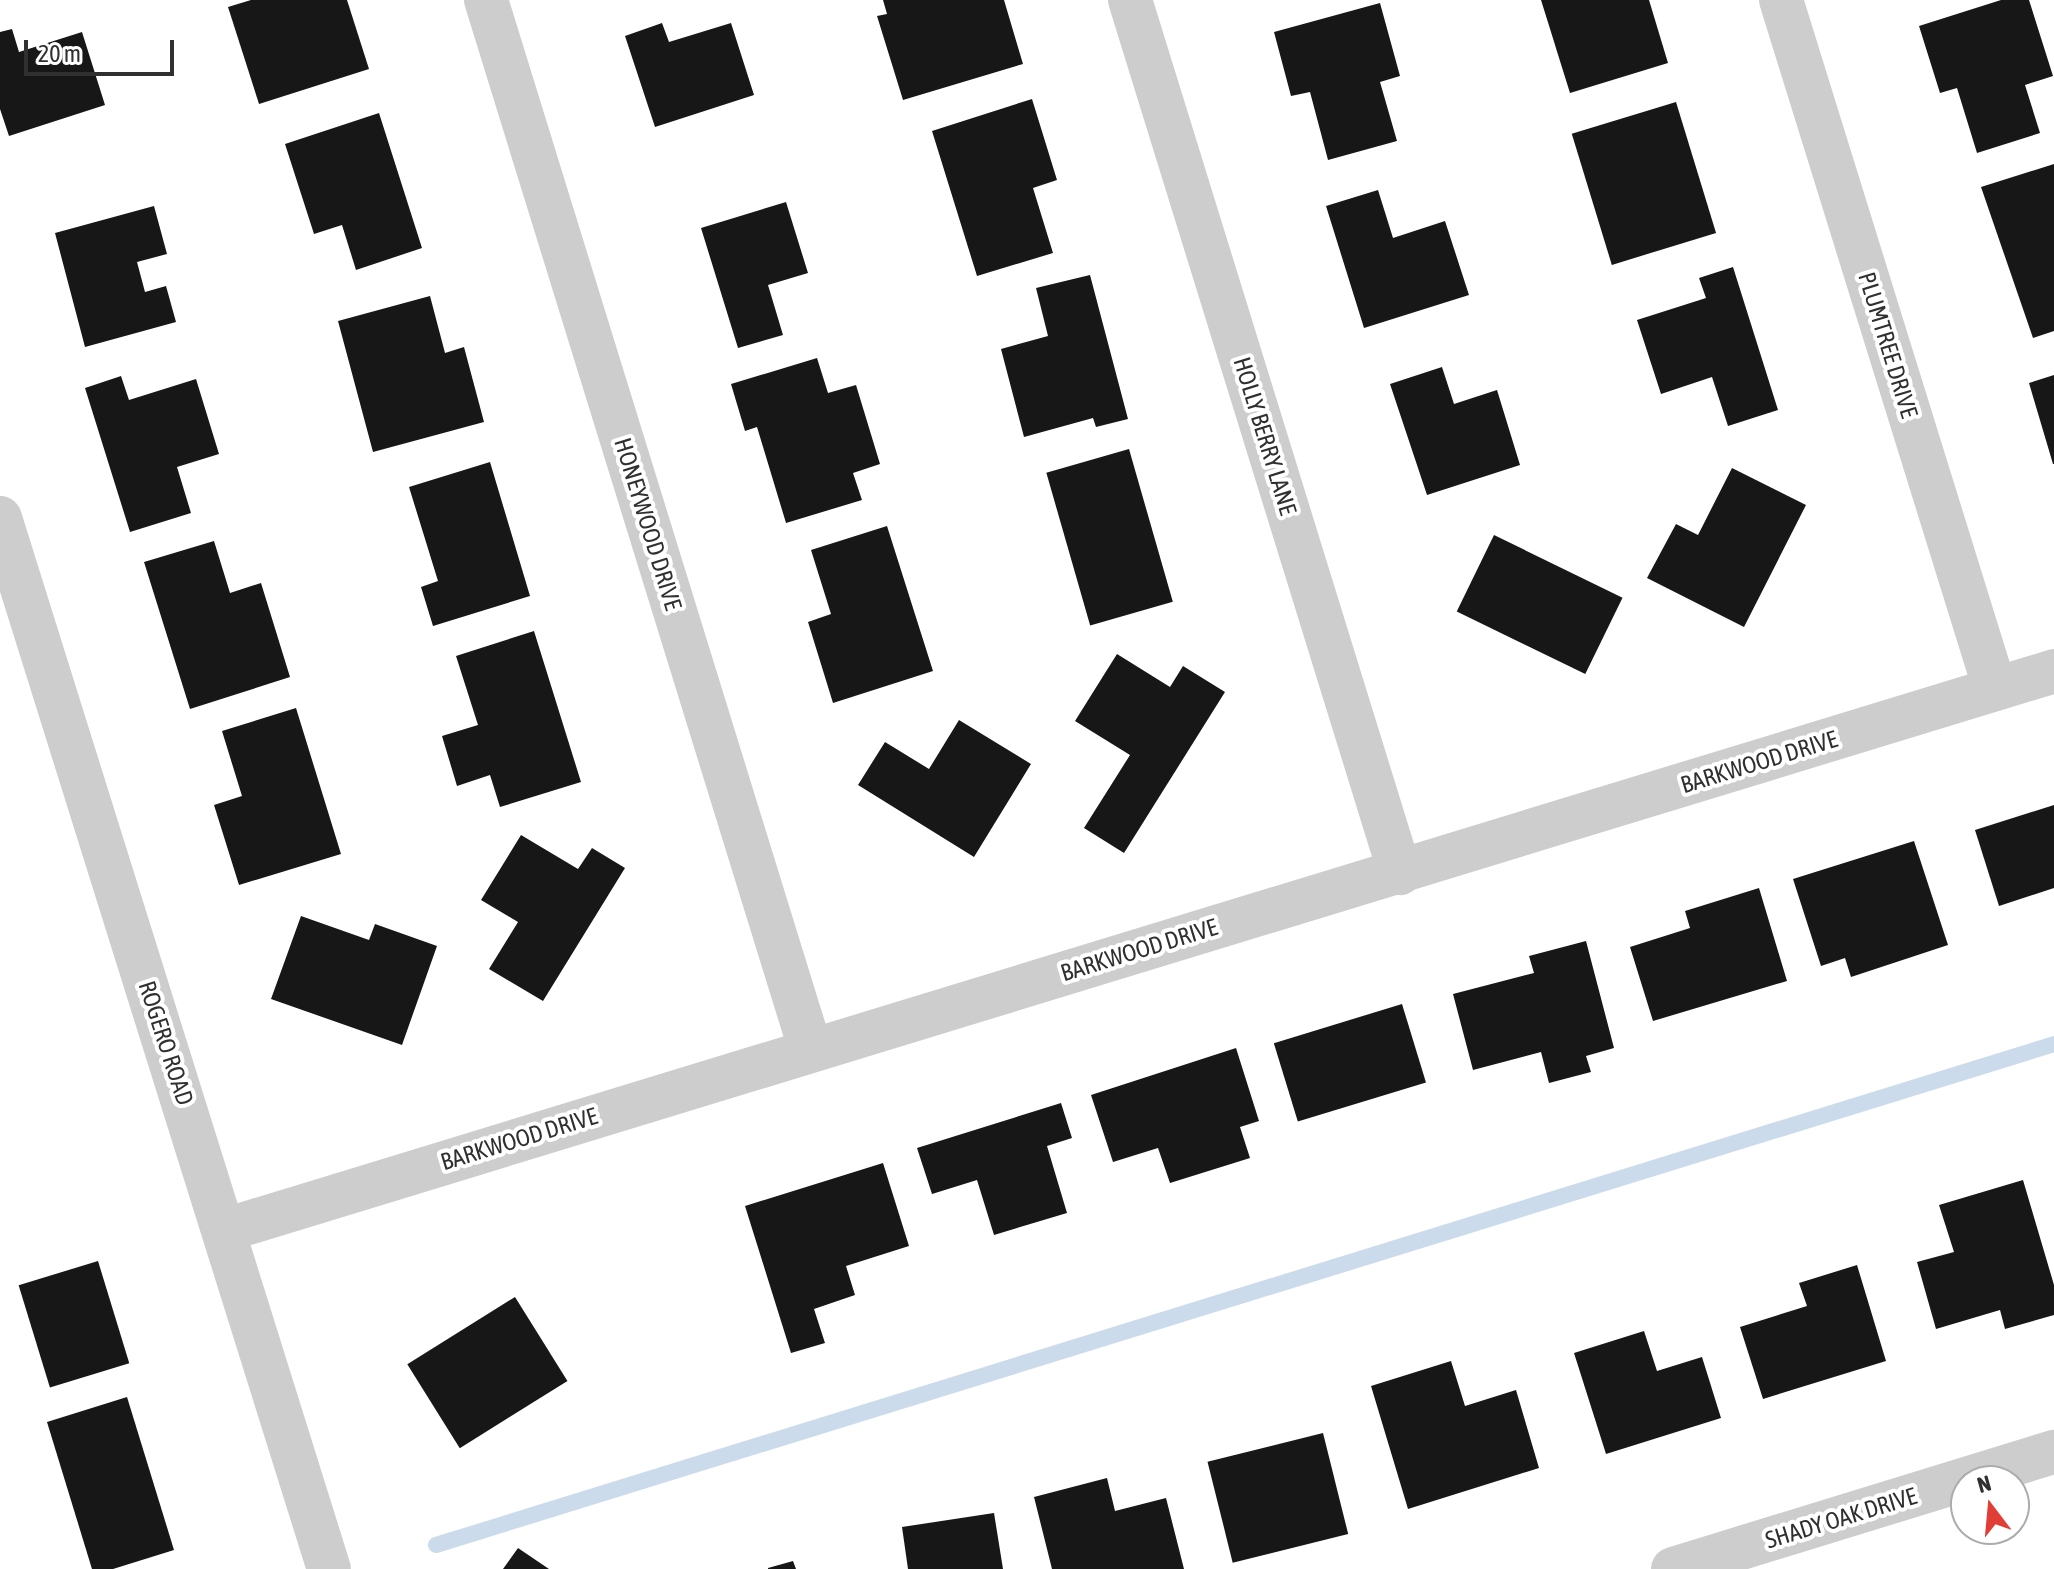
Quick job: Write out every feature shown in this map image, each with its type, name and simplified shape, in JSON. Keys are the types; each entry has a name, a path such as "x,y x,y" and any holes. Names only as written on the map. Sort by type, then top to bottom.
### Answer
{"street":[{"name":"HONEYWOOD DRIVE","path":"486,0 810,1048"},
{"name":"HOLLY BERRY LANE","path":"1130,0 1400,873"},
{"name":"PLUMTREE DRIVE","path":"1781,0 1995,689"},
{"name":"ROGERO ROAD","path":"0,518 329,1569"},
{"name":"BARKWOOD DRIVE","path":"225,1230 810,1048 1400,873 2054,671"},
{"name":"SHADY OAK DRIVE","path":"1673,1569 2054,1452"}],"building":[{"path":"251,0 347,0 369,69 259,104 228,7"},
{"path":"883,0 1004,0 1023,64 903,100 877,16 887,14"},
{"path":"1541,0 1649,0 1668,63 1570,93"},
{"path":"2001,0 2029,0 2053,76 2025,85 2040,133 1977,153 1957,88 1940,93 1919,26"},
{"path":"1380,3 1400,76 1380,82 1397,141 1328,160 1310,92 1291,96 1274,32"},
{"path":"662,23 669,42 731,23 754,95 655,127 625,36"},
{"path":"12,29 19,52 82,32 105,105 9,136 0,109 0,32"},
{"path":"1032,99 1057,180 1033,188 1053,253 977,276 932,131"},
{"path":"1676,102 1716,233 1612,265 1572,134"},
{"path":"379,113 422,248 356,270 342,225 314,234 285,144"},
{"path":"2054,164 2054,331 2033,338 1981,187"},
{"path":"1378,190 1393,238 1445,221 1469,295 1364,328 1326,206"},
{"path":"786,202 808,273 768,285 783,335 738,348 701,228"},
{"path":"154,206 167,254 137,262 145,292 166,286 176,322 85,347 55,233"},
{"path":"1733,267 1778,410 1728,426 1712,377 1661,394 1637,320 1706,298 1699,278"},
{"path":"1090,275 1128,419 1096,427 1093,418 1024,437 1001,349 1048,336 1036,288"},
{"path":"430,296 445,353 464,347 484,422 373,452 338,321"},
{"path":"817,358 828,393 856,385 880,464 853,473 862,500 786,523 757,427 745,431 731,384"},
{"path":"1442,367 1454,404 1497,390 1520,465 1427,495 1390,384"},
{"path":"2054,375 2054,464 2053,464 2029,383"},
{"path":"121,376 129,400 196,379 219,454 177,467 191,513 130,532 85,388"},
{"path":"1129,449 1173,602 1090,626 1046,473"},
{"path":"490,462 530,596 433,626 421,587 438,581 409,487"},
{"path":"1732,468 1806,505 1744,627 1647,578 1676,524 1698,535"},
{"path":"887,526 933,671 833,703 808,622 831,614 811,550"},
{"path":"1494,535 1623,598 1585,674 1457,611"},
{"path":"214,541 230,593 261,583 290,677 190,709 144,562"},
{"path":"534,631 581,782 500,807 490,775 457,786 442,736 478,725 456,656"},
{"path":"1117,654 1170,687 1183,666 1225,692 1124,853 1084,828 1130,755 1075,721"},
{"path":"296,708 341,854 239,885 214,805 242,796 222,731"},
{"path":"959,720 1031,764 974,857 858,785 885,742 929,769"},
{"path":"2054,805 2054,888 1999,906 1975,830"},
{"path":"521,835 578,869 592,848 625,868 543,1001 489,969 518,922 481,900"},
{"path":"1914,841 1948,945 1851,977 1845,958 1821,966 1793,879"},
{"path":"1759,888 1787,981 1653,1021 1630,947 1690,928 1685,911"},
{"path":"301,916 369,940 375,924 437,946 402,1045 271,999"},
{"path":"1586,941 1614,1048 1586,1056 1591,1072 1549,1083 1541,1052 1473,1070 1453,994 1534,973 1529,956"},
{"path":"1402,1004 1426,1082 1298,1122 1274,1043"},
{"path":"1236,1048 1259,1121 1240,1127 1250,1158 1170,1183 1158,1148 1113,1162 1091,1095"},
{"path":"1061,1103 1072,1138 1047,1146 1067,1213 994,1235 977,1180 932,1194 917,1148"},
{"path":"883,1163 909,1246 846,1266 855,1295 814,1309 825,1343 791,1353 745,1206"},
{"path":"2023,1180 2054,1285 2054,1315 2005,1329 2000,1310 1936,1329 1917,1262 1954,1252 1939,1205"},
{"path":"98,1261 129,1363 50,1388 19,1285"},
{"path":"1857,1265 1886,1361 1763,1399 1740,1327 1807,1306 1799,1283"},
{"path":"515,1297 567,1381 460,1448 407,1364"},
{"path":"1644,1331 1657,1371 1702,1357 1721,1418 1606,1454 1574,1353"},
{"path":"1451,1361 1465,1406 1516,1390 1539,1468 1408,1509 1371,1386"},
{"path":"127,1397 174,1550 113,1569 92,1569 47,1422"},
{"path":"1323,1433 1348,1534 1233,1563 1208,1462"},
{"path":"1107,1478 1115,1511 1166,1498 1184,1569 1052,1569 1034,1497"},
{"path":"994,1513 1003,1569 908,1569 902,1527"},
{"path":"518,1548 549,1569 503,1569"},
{"path":"793,1561 796,1569 768,1569 768,1568"}],"waterway":[{"path":"436,1545 2054,1044"}]}
